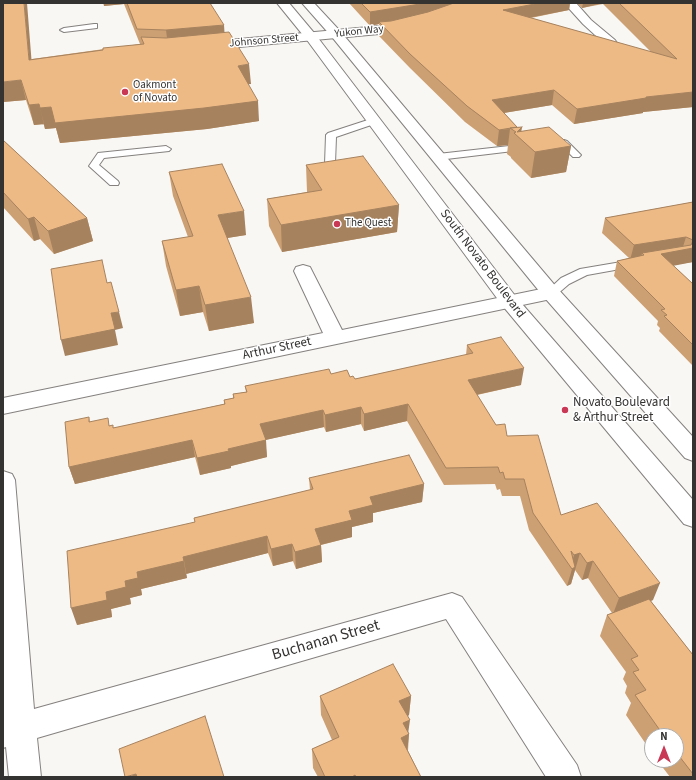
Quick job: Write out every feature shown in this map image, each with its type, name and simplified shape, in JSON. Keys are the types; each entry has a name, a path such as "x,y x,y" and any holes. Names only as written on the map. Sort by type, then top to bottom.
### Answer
{"main road":[{"name":"South Novato Boulevard","path":"283,3 311,37 509,302 693,517"},
{"path":"308,3 336,34 551,293 693,452"},
{"path":"570,3 587,22 611,43"},
{"name":"Yukon Way","path":"311,37 390,29 424,22"},
{"name":"Johnson Street","path":"192,48 311,37"},
{"path":"303,271 335,337"},
{"name":"Arthur Street","path":"3,406 551,293"},
{"path":"3,480 11,730 25,777"},
{"name":"Buchanan Street","path":"11,730 452,605 565,777"}],"lane":[{"path":"64,30 94,26"},
{"path":"330,164 331,135 374,121"},
{"path":"548,144 564,143 576,156"},
{"path":"438,157 533,146"},
{"path":"114,183 94,166 101,155 166,149"},
{"path":"551,293 565,281 584,272 644,262"}],"building":[{"path":"3,3 24,3 29,60 103,50 103,48 144,44 141,37 166,38 229,32 249,64 238,66 258,101 55,123 51,107 40,108 39,104 29,105 21,80 3,82"},
{"path":"127,3 210,3 224,25 166,30 137,29"},
{"path":"361,3 424,3 370,12"},
{"path":"454,3 540,3 503,10 677,59 619,3 693,3 693,92 646,97 577,109 554,90 492,100 517,127 499,130 467,106 410,54 379,22 391,21 428,12"},
{"path":"522,127 517,132 549,127 571,146 535,152 514,133 516,132 510,128"},
{"path":"3,140 87,218 48,231 34,217 28,219 3,192"},
{"path":"363,156 399,205 281,225 267,199 322,190 306,165"},
{"path":"222,164 244,211 218,215 251,297 205,305 199,286 176,290 162,241 193,236 169,172"},
{"path":"693,202 693,240 686,237 634,245 605,218"},
{"path":"693,241 693,248 661,254 693,284 693,345 664,316 667,315 661,310 665,309 617,261 644,255 642,253 691,245"},
{"path":"102,260 107,283 111,282 119,312 111,313 115,329 61,340 51,269"},
{"path":"501,337 524,368 468,380 496,425 505,424 507,436 538,435 561,515 597,503 660,583 619,598 593,561 587,563 580,553 574,555 571,551 575,567 572,569 533,513 524,479 505,479 503,472 500,473 498,467 446,468 408,404 364,414 361,407 325,415 323,410 260,424 266,440 228,449 229,451 197,458 192,440 69,467 65,422 89,417 89,422 108,418 109,426 113,425 113,428 225,404 224,400 234,398 233,394 247,392 245,386 329,369 331,374 347,370 350,377 353,376 355,379 473,353 467,345"},
{"path":"409,455 424,484 370,497 373,505 349,511 352,520 315,529 321,545 295,552 292,544 271,549 267,536 183,557 184,561 137,572 138,578 125,581 126,587 106,592 107,600 71,608 67,551 195,522 194,518 313,489 309,478"},
{"path":"649,599 693,655 693,774 684,762 684,728 658,728 635,695 646,690 633,672 639,670 631,659 638,656 607,615"},
{"path":"393,664 411,696 399,701 410,720 403,723 409,734 401,738 421,777 356,777 355,775 352,777 325,777 312,749 339,737 320,696"},
{"path":"205,716 224,777 137,777 136,774 125,777 119,749"}],"place":[{"name":"Oakmont of Novato","path":"125,92"},
{"name":"The Quest","path":"337,224"},
{"name":"Novato Boulevard & Arthur Street","path":"565,410"}]}
